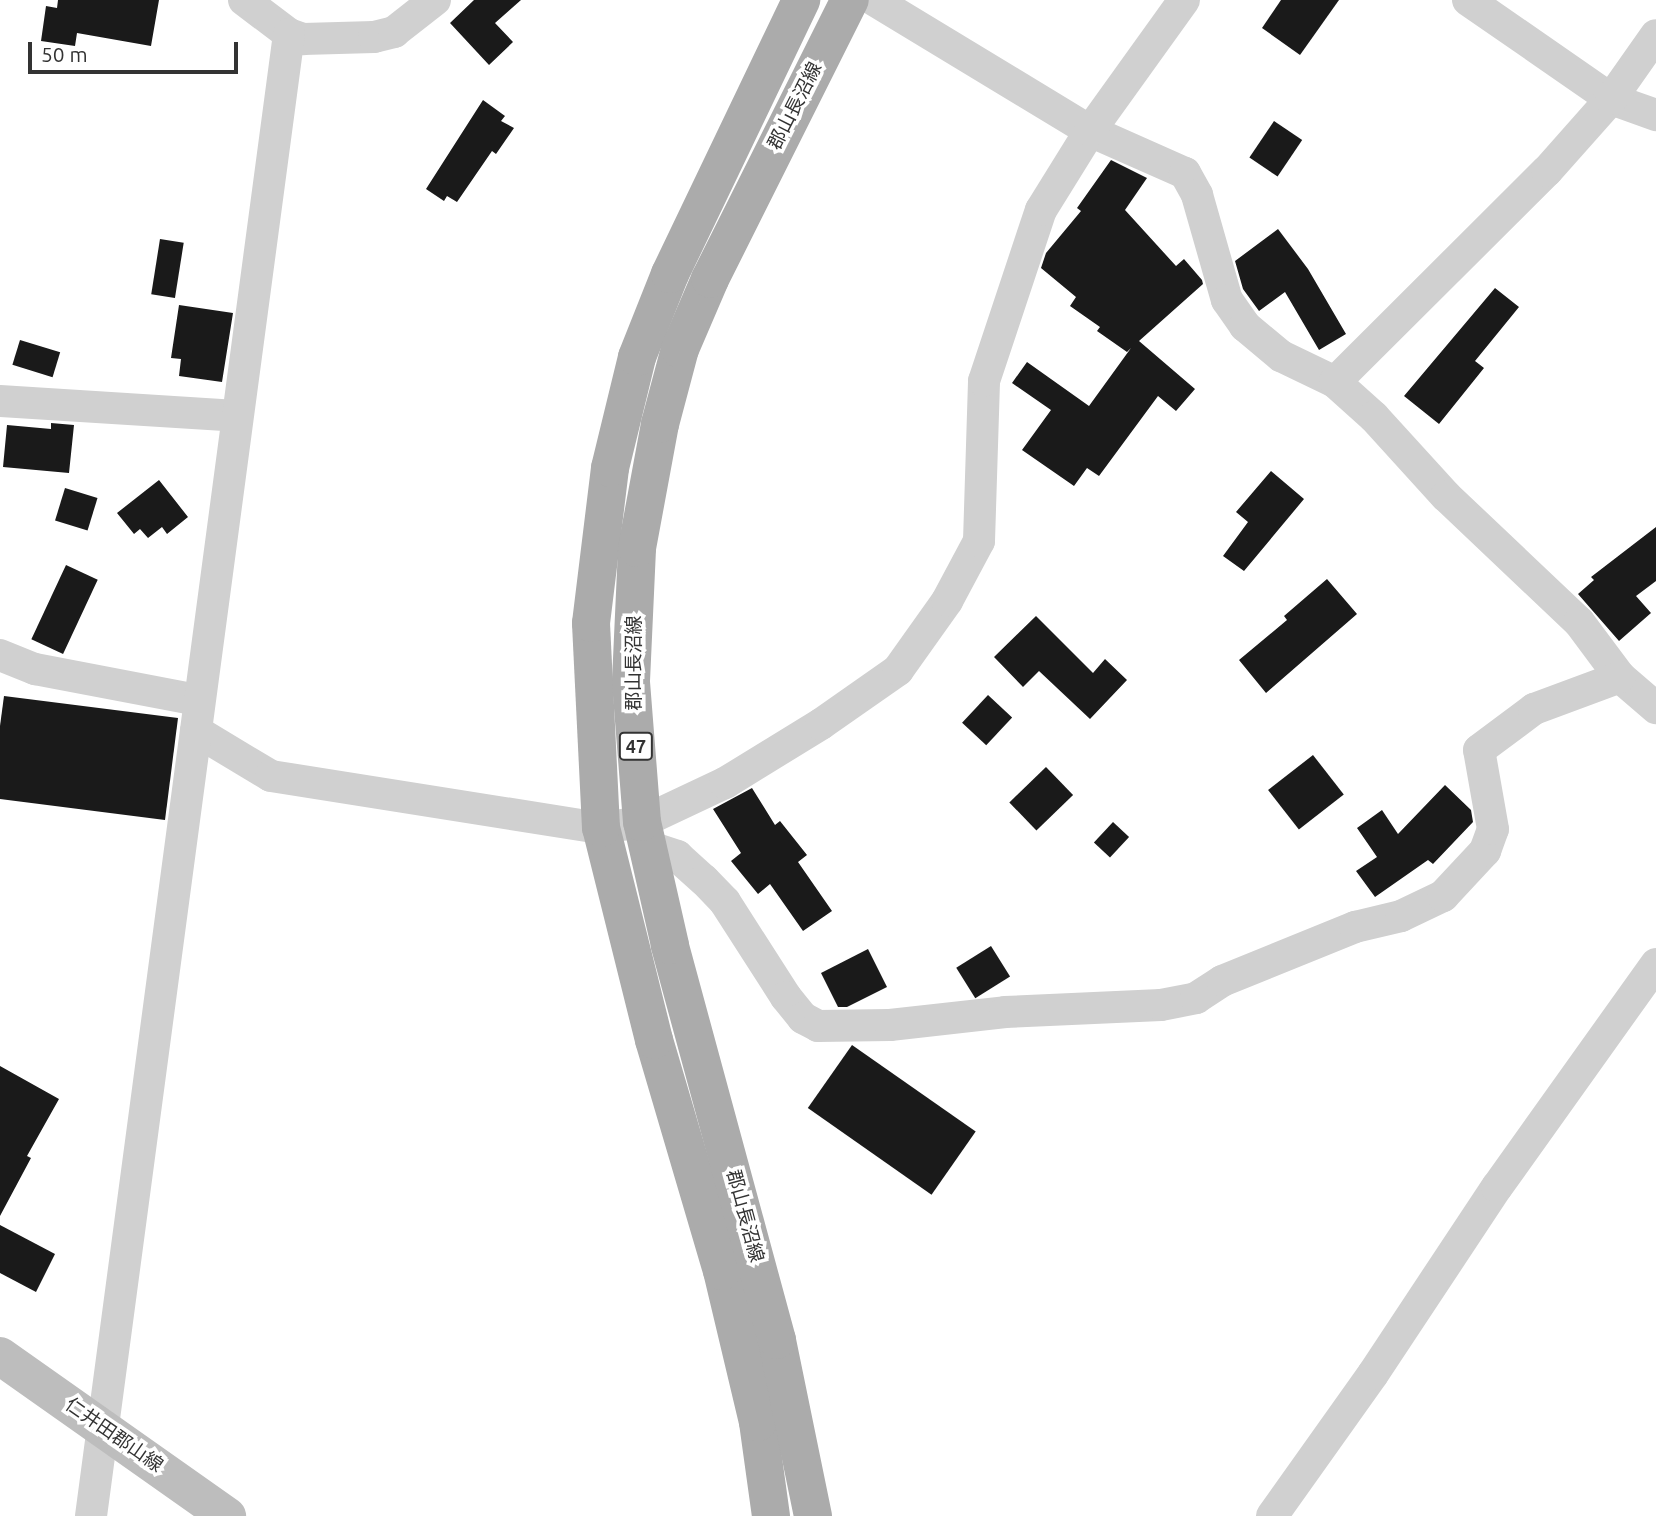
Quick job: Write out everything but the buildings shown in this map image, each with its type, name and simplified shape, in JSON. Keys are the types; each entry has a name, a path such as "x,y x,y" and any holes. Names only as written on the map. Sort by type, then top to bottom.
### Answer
{"main road":[{"name":"郡山長沼線","path":"771,1516 758,1423 722,1271 654,1040 601,828 591,623 610,468 634,370 670,274 801,0"},
{"name":"郡山長沼線","path":"813,1516 774,1328 670,945 644,834 631,668 637,548 660,424 680,349 709,279 849,0"},
{"name":"仁井田郡山線","path":"0,1356 103,1426 227,1516"}],"street":[{"path":"244,0 289,34 303,39 374,37 403,27 435,0"},
{"path":"874,0 1090,131 1185,173 1197,195 1227,300 1245,326 1281,356 1335,382 1374,417 1446,496 1579,622 1620,677 1656,708"},
{"path":"644,834 821,724 898,670 947,601 979,541 984,381 1041,210 1090,131 1184,0"},
{"path":"1468,0 1611,99 1656,115"},
{"path":"91,1516 289,34"},
{"path":"1335,382 1547,171 1611,99 1656,35"},
{"path":"0,401 237,416"},
{"path":"0,655 35,669 197,716 271,776 644,834 677,856 725,902 786,997 803,1018 818,1026 857,1027 1005,1012 1161,1005 1196,998 1222,981 1356,927 1401,916 1443,895 1485,851 1493,829 1479,750 1534,709 1620,677"},
{"path":"1272,1516 1373,1374 1497,1187 1656,964"}]}
